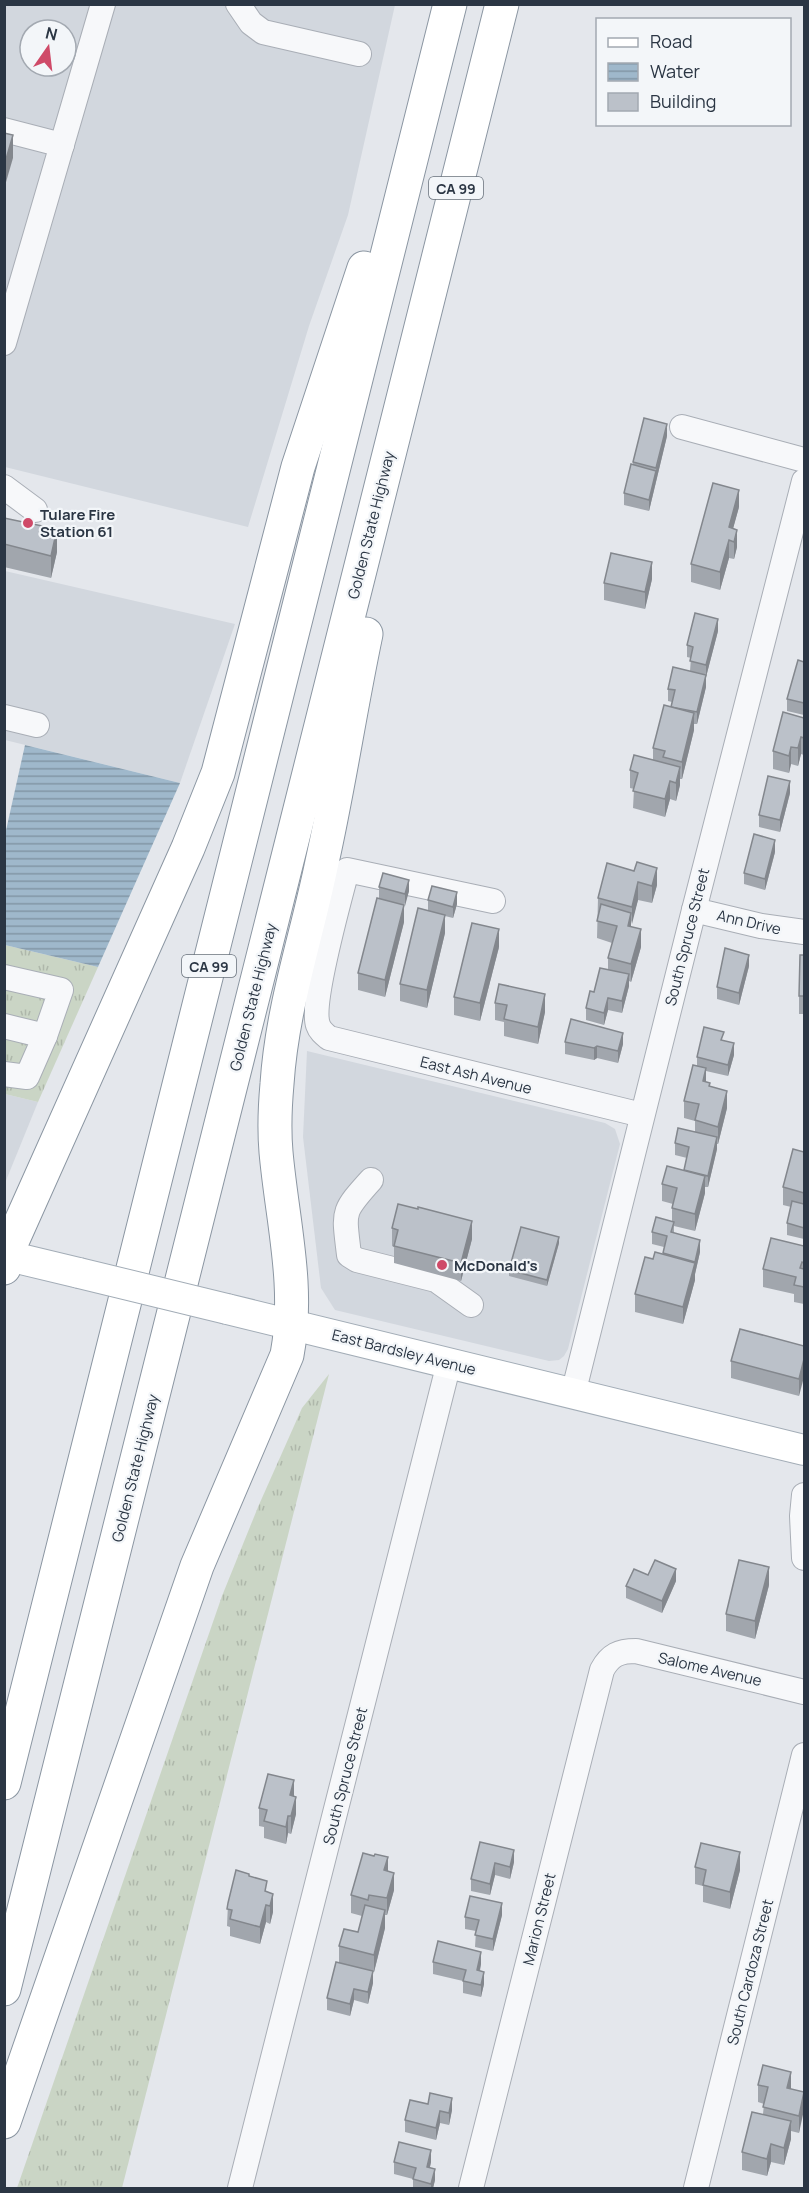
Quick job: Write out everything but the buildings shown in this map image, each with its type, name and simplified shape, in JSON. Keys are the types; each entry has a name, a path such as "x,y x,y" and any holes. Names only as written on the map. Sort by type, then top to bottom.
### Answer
{"highway":[{"name":"CA 99","path":"4,1783 450,4"},
{"name":"Golden State Highway","path":"4,1989 502,4"},
{"path":"5,1259 210,794 228,737 308,435 386,203 414,148"},
{"path":"4,2122 197,1566 286,1359 293,1325 290,1256 275,1149 276,1099 282,1036 294,973 322,864 357,677 417,396 410,372"}],"main road":[{"name":"East Bardsley Avenue","path":"5,1259 79,1273 804,1450"}],"street":[{"path":"4,343 103,4"},
{"path":"238,4 251,23 263,32 359,54"},
{"path":"4,130 62,145"},
{"path":"682,427 804,460"},
{"name":"South Spruce Street","path":"573,1394 804,481"},
{"path":"4,487 34,510"},
{"path":"4,717 38,725"},
{"name":"East Ash Avenue","path":"493,901 347,870 318,992 317,1023 321,1032 329,1038 642,1115"},
{"name":"Ann Drive","path":"694,910 761,926 804,932"},
{"path":"4,962 61,976 61,990 45,1036 27,1077 4,1074"},
{"path":"4,977 61,990"},
{"path":"4,1026 45,1036"},
{"path":"371,1180 351,1202 344,1216 349,1255 357,1260 436,1280 471,1305"},
{"name":"South Spruce Street","path":"240,2188 449,1363"},
{"path":"804,1495 802,1516 804,1558"},
{"name":"Salome Avenue","path":"615,1654 636,1652 804,1692"},
{"name":"Marion Street","path":"471,2188 602,1670 615,1654"},
{"name":"South Cardoza Street","path":"696,2188 804,1755"}],"shaded area":[{"path":"5,5 395,5 348,215 309,326 248,527 5,467"},
{"path":"5,571 235,624 180,783 5,740"},
{"path":"307,1051 605,1123 615,1129 620,1144 568,1349 564,1356 559,1360 549,1361 335,1310 321,1288 303,1137"},
{"path":"5,1094 38,1102 5,1183"}],"green space":[{"path":"5,945 98,967 38,1102 5,1094"},
{"path":"329,1374 122,2188 17,2188 222,1596 302,1408"}],"water":[{"path":"25,745 180,783 98,967 5,945 5,835"}],"place":[{"name":"Tulare Fire Station 61","path":"28,523"},
{"name":"McDonald's","path":"442,1265"}]}
